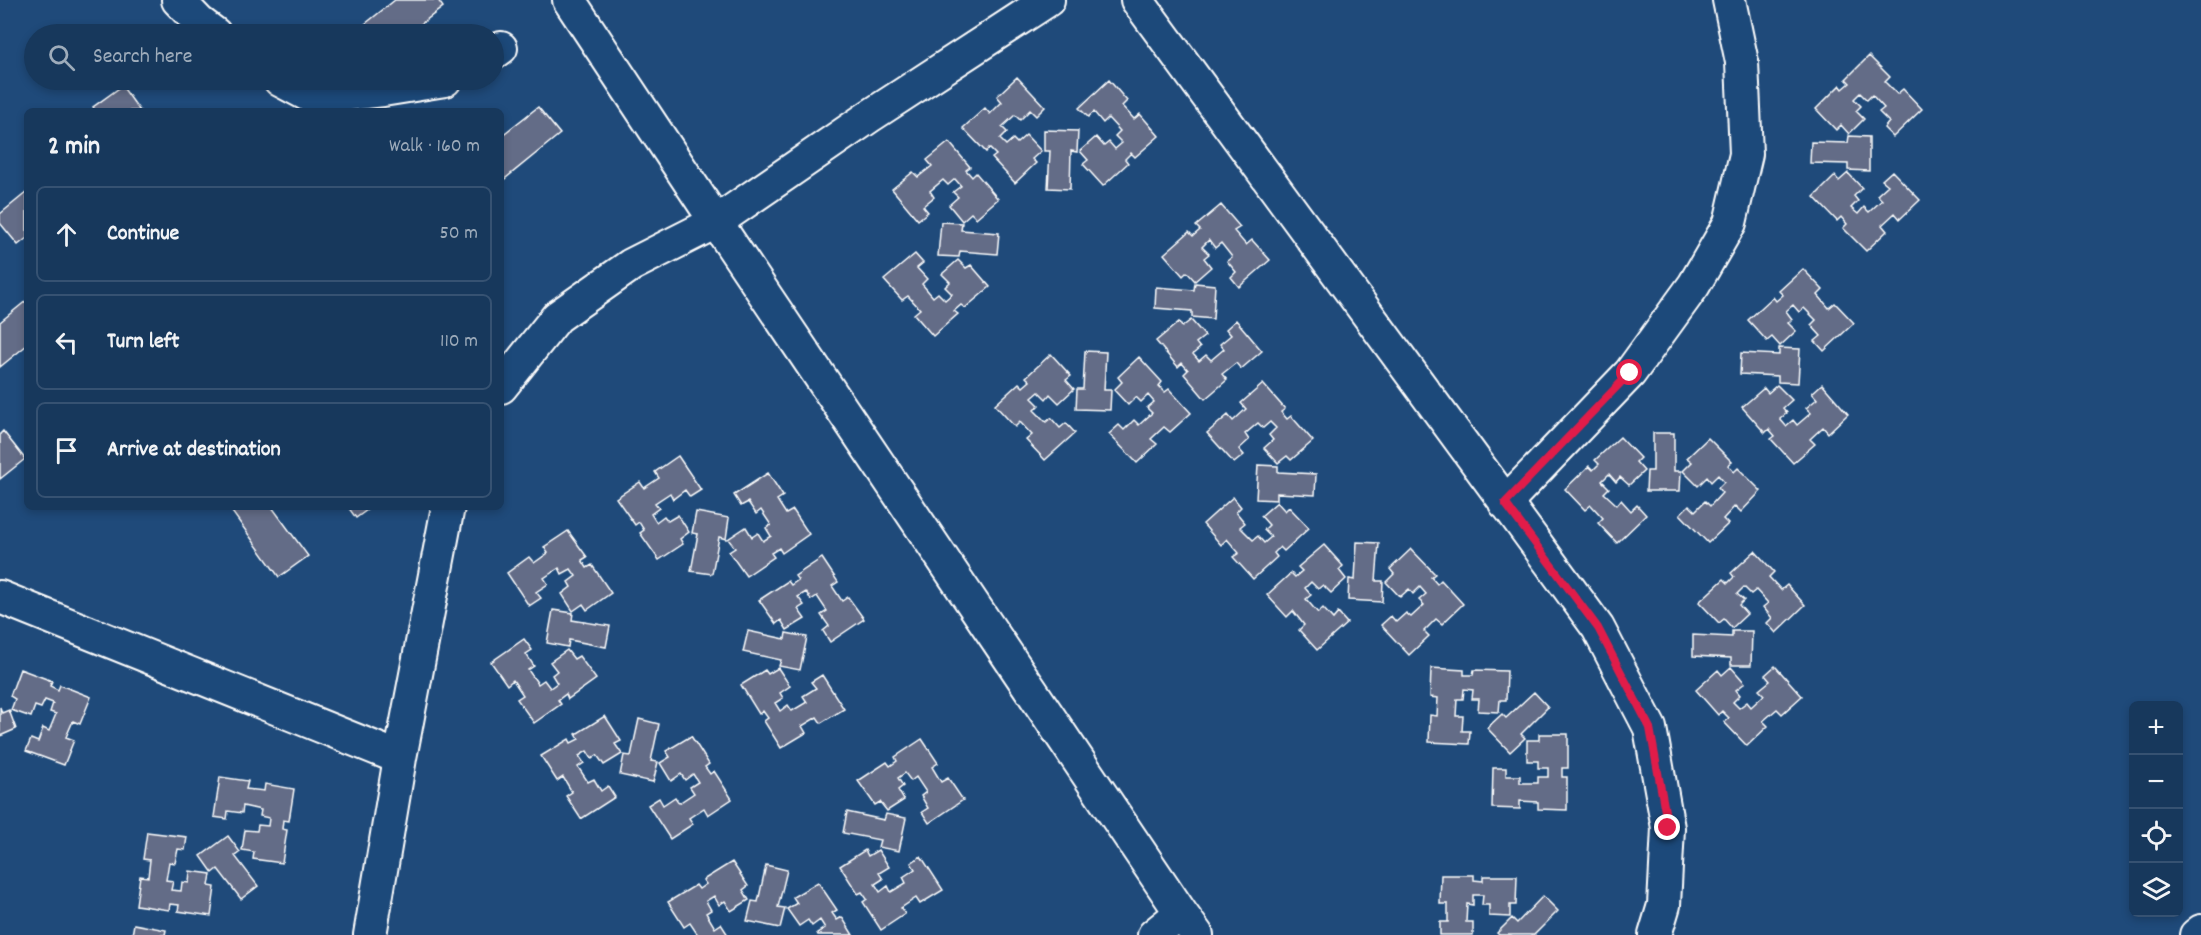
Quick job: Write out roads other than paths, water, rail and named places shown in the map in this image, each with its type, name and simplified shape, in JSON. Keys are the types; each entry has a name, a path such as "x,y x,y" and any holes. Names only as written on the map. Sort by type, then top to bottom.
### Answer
{"street":[{"path":"178,0 202,24"},
{"path":"569,0 1189,924 1154,935"},
{"path":"504,383 557,317 631,265 716,222 870,116 1047,0"},
{"path":"1137,0 1598,628 1650,728 1668,828 1664,905 1655,935"},
{"path":"1505,503 1630,373 1694,285 1730,224 1746,154 1742,62 1729,0"},
{"path":"299,90 314,98 383,90"},
{"path":"370,935 400,758 447,510"},
{"path":"0,597 400,758"},
{"path":"2196,935 2201,931"}]}
